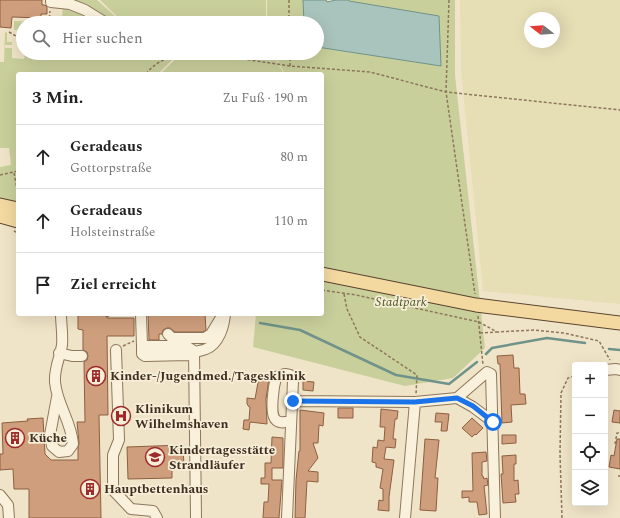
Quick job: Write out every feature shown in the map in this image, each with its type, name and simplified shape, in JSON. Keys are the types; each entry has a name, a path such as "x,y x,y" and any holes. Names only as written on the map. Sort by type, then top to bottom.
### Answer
{"main road":[{"path":"0,205 16,209"},
{"path":"0,216 16,220"},
{"path":"324,274 476,306 620,323"}],"street":[{"path":"50,1 70,4 95,16"},
{"path":"57,397 50,435 52,446 59,452 68,451 71,449 73,444 72,434 57,397 54,380 59,353 62,346 61,316"},
{"path":"141,316 142,343 162,351 189,356 194,351"},
{"path":"175,346 186,346 194,351 211,347 221,331 221,316"},
{"path":"168,334 172,338 206,338 212,334 221,316"},
{"path":"162,351 175,346 184,338"},
{"path":"116,350 119,440 113,455 113,490 131,509 153,511 157,518"},
{"path":"194,351 196,518"},
{"path":"59,353 72,356 82,356"},
{"path":"608,370 618,369"},
{"path":"457,398 484,374 490,372 492,375 495,518"},
{"path":"287,518 293,381 290,375 285,374 276,377 274,383 272,414 276,420 282,422 291,421"},
{"path":"293,401 415,402 457,398 473,406 493,422"},
{"path":"405,518 415,402"},
{"path":"0,495 8,506 9,518"}],"path":[{"path":"288,0 289,16"},
{"path":"445,0 449,0 446,92 479,322 484,374"},
{"path":"49,16 50,1"},
{"path":"9,32 16,36"},
{"path":"148,72 163,60"},
{"path":"250,60 290,66 370,72 446,92 620,110"},
{"path":"290,60 290,66"},
{"path":"0,175 14,173 16,183"},
{"path":"324,290 479,322 497,332"},
{"path":"344,294 347,308 360,337 418,375 415,402"},
{"path":"480,333 534,330 564,333 599,341 604,351 618,369"},
{"path":"116,350 136,340 142,343"},
{"path":"562,518 560,454 561,393 568,378 572,377"},
{"path":"615,444 617,433 620,433"}],"shaded area":[{"path":"460,0 620,0 620,304 483,291 461,70"}],"green space":[{"path":"66,0 97,0 115,16 62,16 63,5"},
{"path":"100,0 266,0 266,16 117,16"},
{"path":"267,0 303,0 304,16 267,16"},
{"name":"Stadtpark","path":"348,0 455,0 455,75 485,348 453,378 405,386 253,347 256,316 324,316 324,72 284,72 277,60 324,60 324,48 441,66"},
{"path":"14,21 16,21 16,30 14,30"},
{"path":"5,32 7,33 7,42 12,42 12,45 5,45 5,48 12,48 12,58 16,58 16,60 172,60 160,72 16,72 16,202 0,198 0,167 11,165 9,148 0,148 0,62 4,62"},
{"path":"175,60 276,60 283,72 162,72"}],"water":[{"path":"303,0 326,0 327,2 348,0 439,16 441,66 324,48 324,16 304,16"}],"building":[{"path":"0,0 42,0 42,5 47,7 47,14 41,14 41,16 12,17 11,28 0,27"},
{"path":"78,316 134,318 134,336 107,336 108,415 99,415 101,518 29,518 29,489 14,489 13,469 0,470 0,454 3,454 2,423 43,418 45,454 51,460 78,460 79,443 77,422 85,422 84,362 87,360 88,356 87,352 83,350 83,330 78,329"},
{"path":"148,316 205,316 206,330 203,332 175,332 170,328 167,328 163,330 162,334 159,334 159,340 149,340"},
{"path":"513,355 514,368 519,368 520,394 525,394 526,404 511,405 512,422 502,423 500,364 498,364 497,356"},
{"path":"259,377 269,378 266,399 267,424 250,422 249,430 243,429 244,420 249,420 250,407 247,404 247,398 255,399"},
{"path":"303,381 314,382 313,391 303,390"},
{"path":"338,408 353,408 353,418 338,418"},
{"path":"381,409 398,411 397,419 395,419 393,439 396,439 395,448 386,447 384,459 394,460 389,497 389,511 378,510 379,500 383,501 383,489 380,488 383,469 376,467 376,463 372,462 373,447 377,448 378,440 384,441 385,427 380,427"},
{"path":"300,410 324,413 323,426 319,425 318,443 313,443 318,458 308,471 318,472 318,482 307,481 305,518 295,518 296,480 300,451"},
{"path":"614,410 620,411 620,423 612,422"},
{"path":"436,413 449,414 447,431 441,431 442,422 435,422"},
{"path":"472,418 483,428 472,437 462,428"},
{"path":"502,435 516,435 516,443 502,444"},
{"path":"272,437 283,438 283,468 272,468 272,480 282,480 279,518 263,518 264,502 268,502 269,484 261,484 261,478 265,478 265,463 271,463"},
{"path":"425,439 439,440 435,478 438,478 436,511 420,510"},
{"path":"617,439 620,439 620,469 609,467 611,455 614,456"},
{"name":"Kindertagesstätte Strandläufer","path":"183,445 184,467 172,468 172,478 128,479 127,447"},
{"path":"486,452 487,461 482,462 482,476 484,479 487,478 488,485 484,486 487,514 479,515 477,502 469,502 469,497 462,498 462,491 473,491 472,453"},
{"path":"516,455 516,464 514,464 514,481 518,480 519,494 515,494 516,502 503,503 501,474 503,474 502,456"}],"waterway":[{"path":"260,323 300,330 396,375 449,384 477,362"},
{"path":"486,354 492,348 547,338 585,343"},
{"path":"609,349 620,350"}],"place":[{"name":"Kinder-/Jugendmed./Tagesklinik","path":"96,376"},
{"name":"Klinikum Wilhelmshaven","path":"121,416"},
{"name":"Küche","path":"15,438"},
{"name":"Kindertagesstätte Strandläufer","path":"155,457"},
{"name":"Hauptbettenhaus","path":"90,489"}],"route":[{"path":"293,401 415,402 457,398 473,406 493,422"}]}
